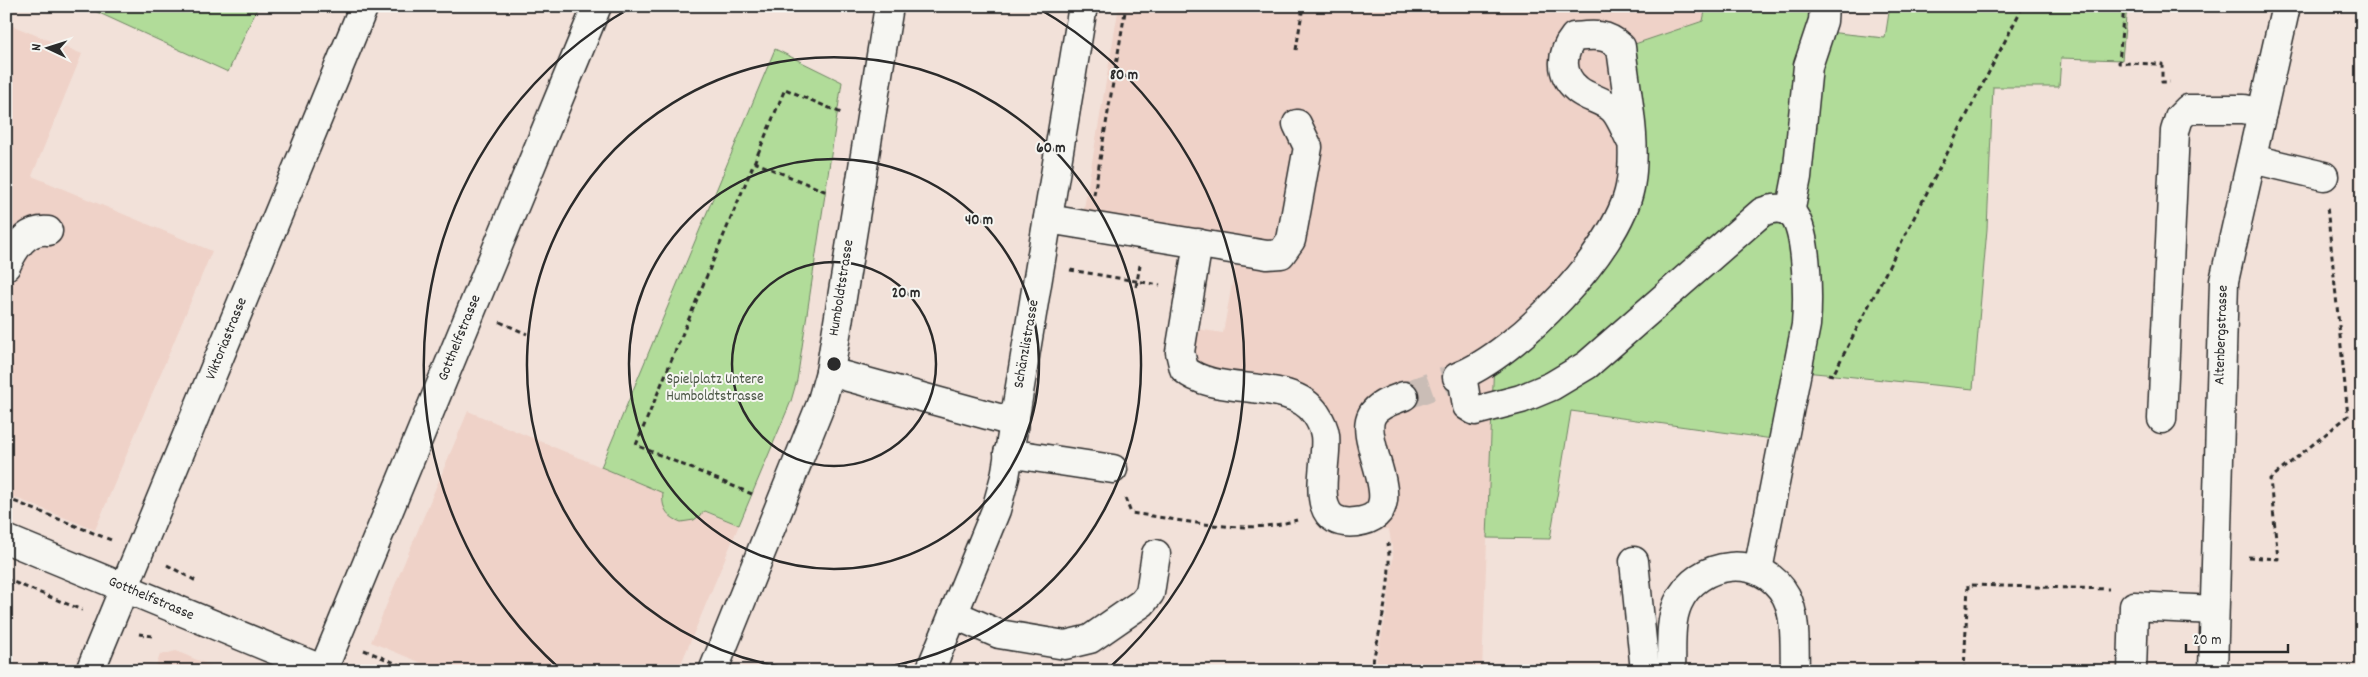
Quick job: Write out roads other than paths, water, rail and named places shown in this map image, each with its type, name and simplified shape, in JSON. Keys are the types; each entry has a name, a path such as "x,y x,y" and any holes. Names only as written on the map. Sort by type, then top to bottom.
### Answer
{"street":[{"name":"Viktoriastrasse","path":"90,671 364,6"},
{"name":"Gotthelfstrasse","path":"6,539 324,670 597,6"},
{"name":"Humboldtstrasse","path":"713,671 821,404 830,372 889,6"},
{"name":"Schänzlistrasse","path":"930,671 996,510 1005,477 1083,6"},
{"path":"1790,213 1797,177 1808,66 1823,21 1824,6"},
{"name":"Altenbergstrasse","path":"2213,671 2222,301 2227,266 2286,6"},
{"path":"2162,419 2175,131 2179,118 2188,109 2244,109 2262,113"},
{"path":"1048,219 1274,255 1281,254 1288,246 1308,147 1297,124"},
{"path":"1631,141 1632,172 1626,201 1616,222 1590,262 1568,290 1519,338 1501,352 1460,376 1467,406 1475,411 1521,399 1552,386 1587,364 1762,212 1771,208 1779,208 1790,213 1794,216 1800,234 1808,301 1806,325 1758,570"},
{"path":"2252,159 2324,176"},
{"path":"6,266 14,250 26,237 36,231 48,231"},
{"path":"1198,243 1180,352 1184,369 1198,378 1280,394 1298,399 1310,406 1318,416 1325,434 1322,492 1325,508 1335,518 1354,522 1366,520 1376,514 1384,498 1382,477 1369,434 1370,422 1373,413 1381,406 1404,396"},
{"path":"830,372 1013,422"},
{"path":"1008,453 1113,469"},
{"path":"953,614 999,634 1065,645 1090,639 1142,603 1150,593 1156,554"},
{"path":"1634,561 1645,671"},
{"path":"1671,671 1674,614 1677,604 1688,586 1704,575 1722,568 1739,566 1758,570 1772,579 1782,590 1790,606 1794,629 1795,671"},
{"path":"2132,671 2134,606 2214,610"}],"tunnel":[{"path":"1404,396 1457,377"}],"park label":[{"name":"Spielplatz Untere Humboldtstrasse","path":"715,388"}]}
